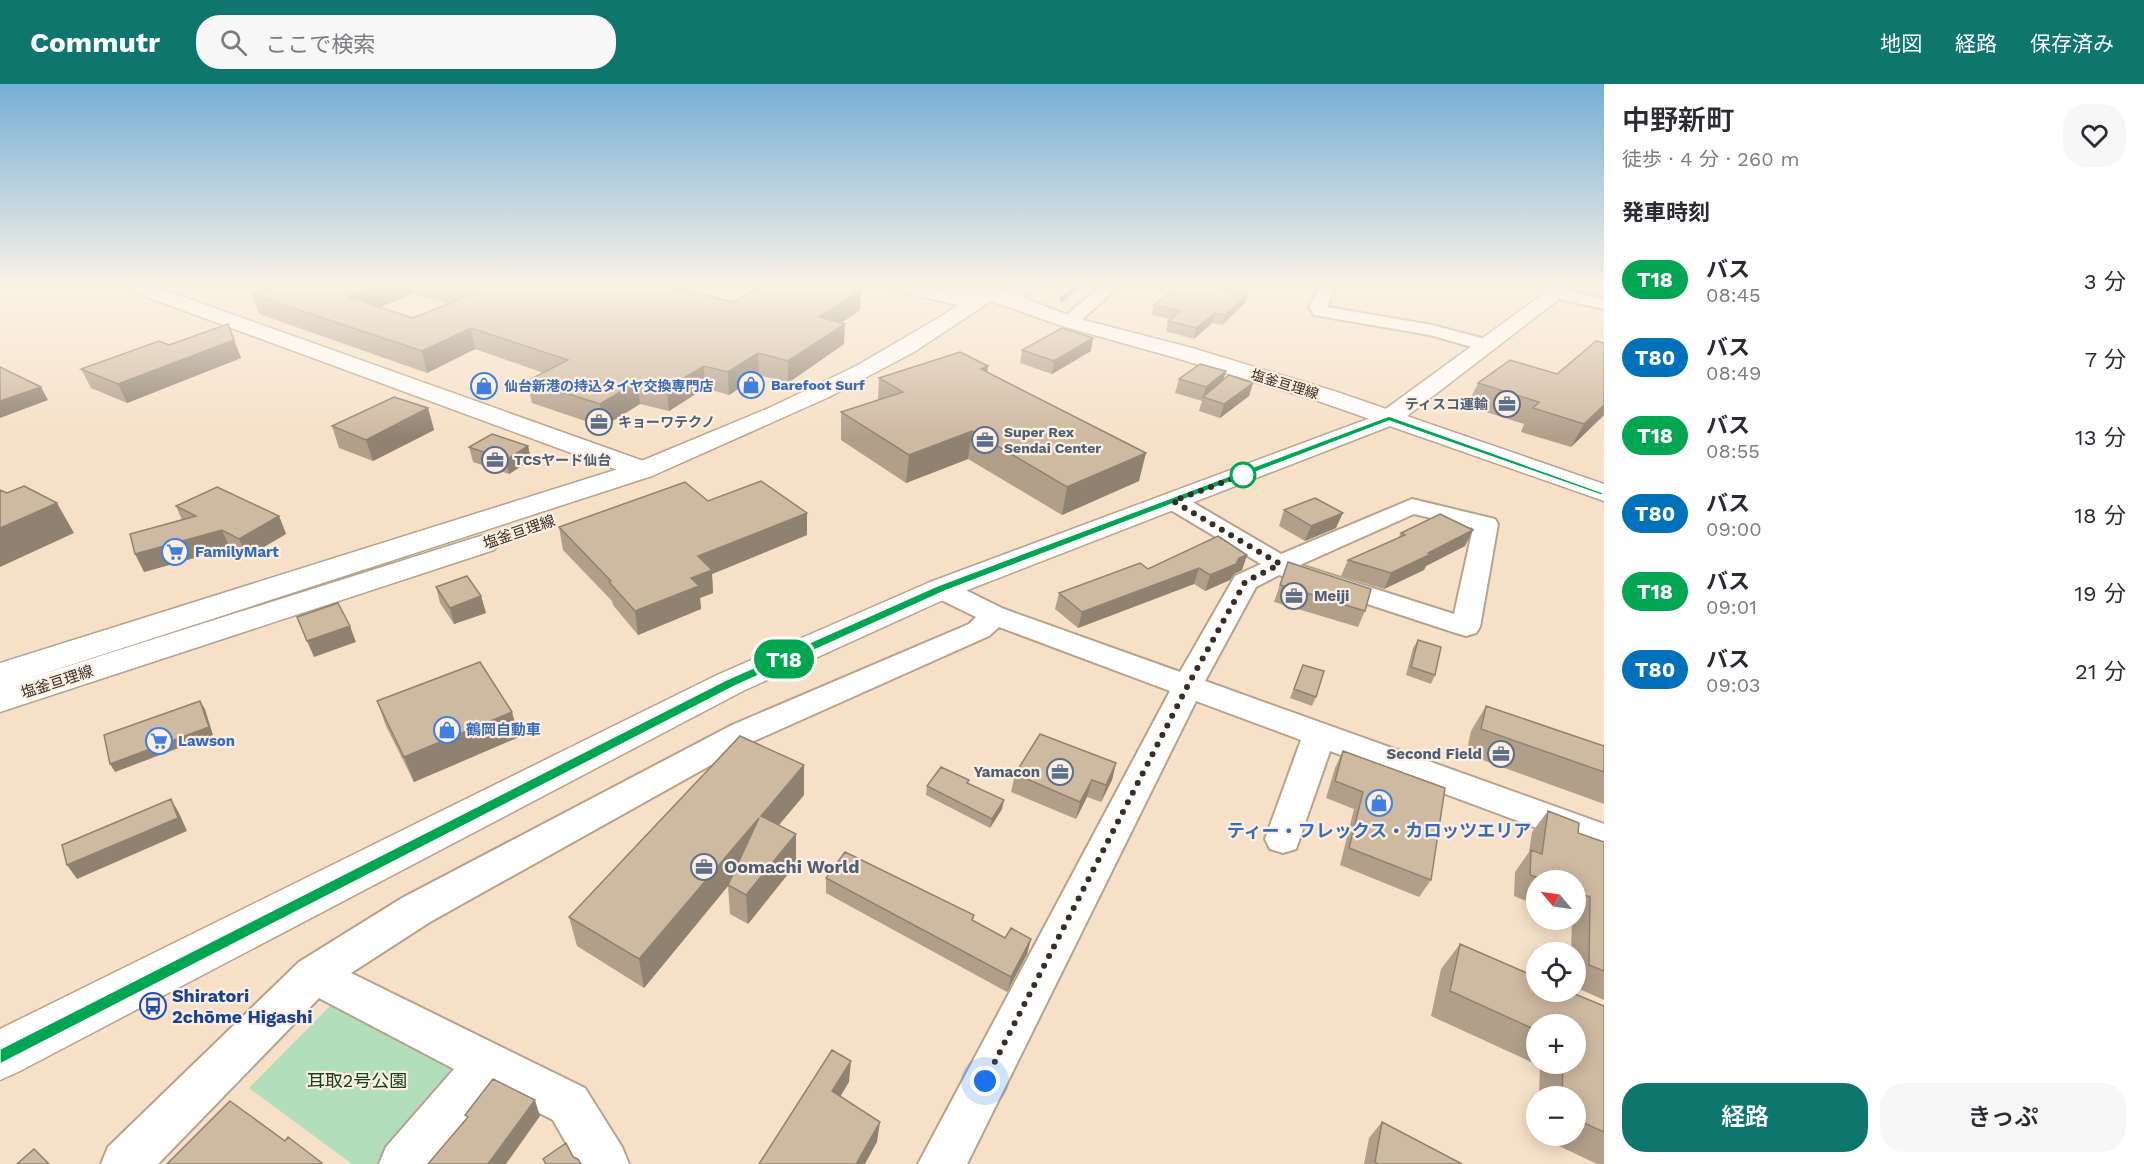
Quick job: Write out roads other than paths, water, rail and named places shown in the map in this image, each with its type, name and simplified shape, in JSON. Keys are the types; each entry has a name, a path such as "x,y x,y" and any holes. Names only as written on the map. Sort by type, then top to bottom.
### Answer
{"main road":[{"path":"274,336 643,470"},
{"name":"塩釜亘理線","path":"0,675 643,470 734,433 846,381 927,336"},
{"name":"塩釜亘理線","path":"0,700 394,575 658,485 826,413 906,371 948,336"},
{"name":"塩釜亘理線","path":"1123,336 1184,353 1389,418 1604,493"},
{"path":"0,1055 730,683 941,589 1389,418 1498,336"},
{"name":"塩釜亘理線","path":"1389,418 1442,427 1604,481"},
{"path":"1564,467 1576,476 1604,486"}],"street":[{"path":"1455,336 1486,345"},
{"path":"942,1164 1188,685 1245,582 1280,564 1412,506 1486,524 1466,627 1293,572 1280,564 1173,501"},
{"path":"941,589 994,615 1604,839"},
{"path":"125,1164 314,975 416,910 743,733 979,630 994,615"},
{"path":"1283,839 1320,734"},
{"path":"314,975 569,1104 605,1164"},
{"path":"403,1164 488,1063"}],"place":[{"name":"Barefoot Surf","path":"751,385"},
{"name":"仙台新港の持込タイヤ交換専門店","path":"484,386"},
{"name":"ティスコ運輸","path":"1507,404"},
{"name":"キョーワテクノ","path":"599,422"},
{"name":"Super Rex Sendai Center","path":"985,440"},
{"name":"TCSヤード仙台","path":"495,460"},
{"name":"FamilyMart","path":"175,552"},
{"name":"Meiji","path":"1294,596"},
{"name":"鶴岡自動車","path":"447,730"},
{"name":"Lawson","path":"159,741"},
{"name":"Second Field","path":"1501,754"},
{"name":"Yamacon","path":"1060,772"},
{"name":"ティー・フレックス・カロッツエリア","path":"1379,803"},
{"name":"Oomachi World","path":"704,867"},
{"name":"Shiratori 2chōme Higashi","path":"153,1006"}],"park label":[{"name":"耳取2号公園","path":"357,1081"}]}
